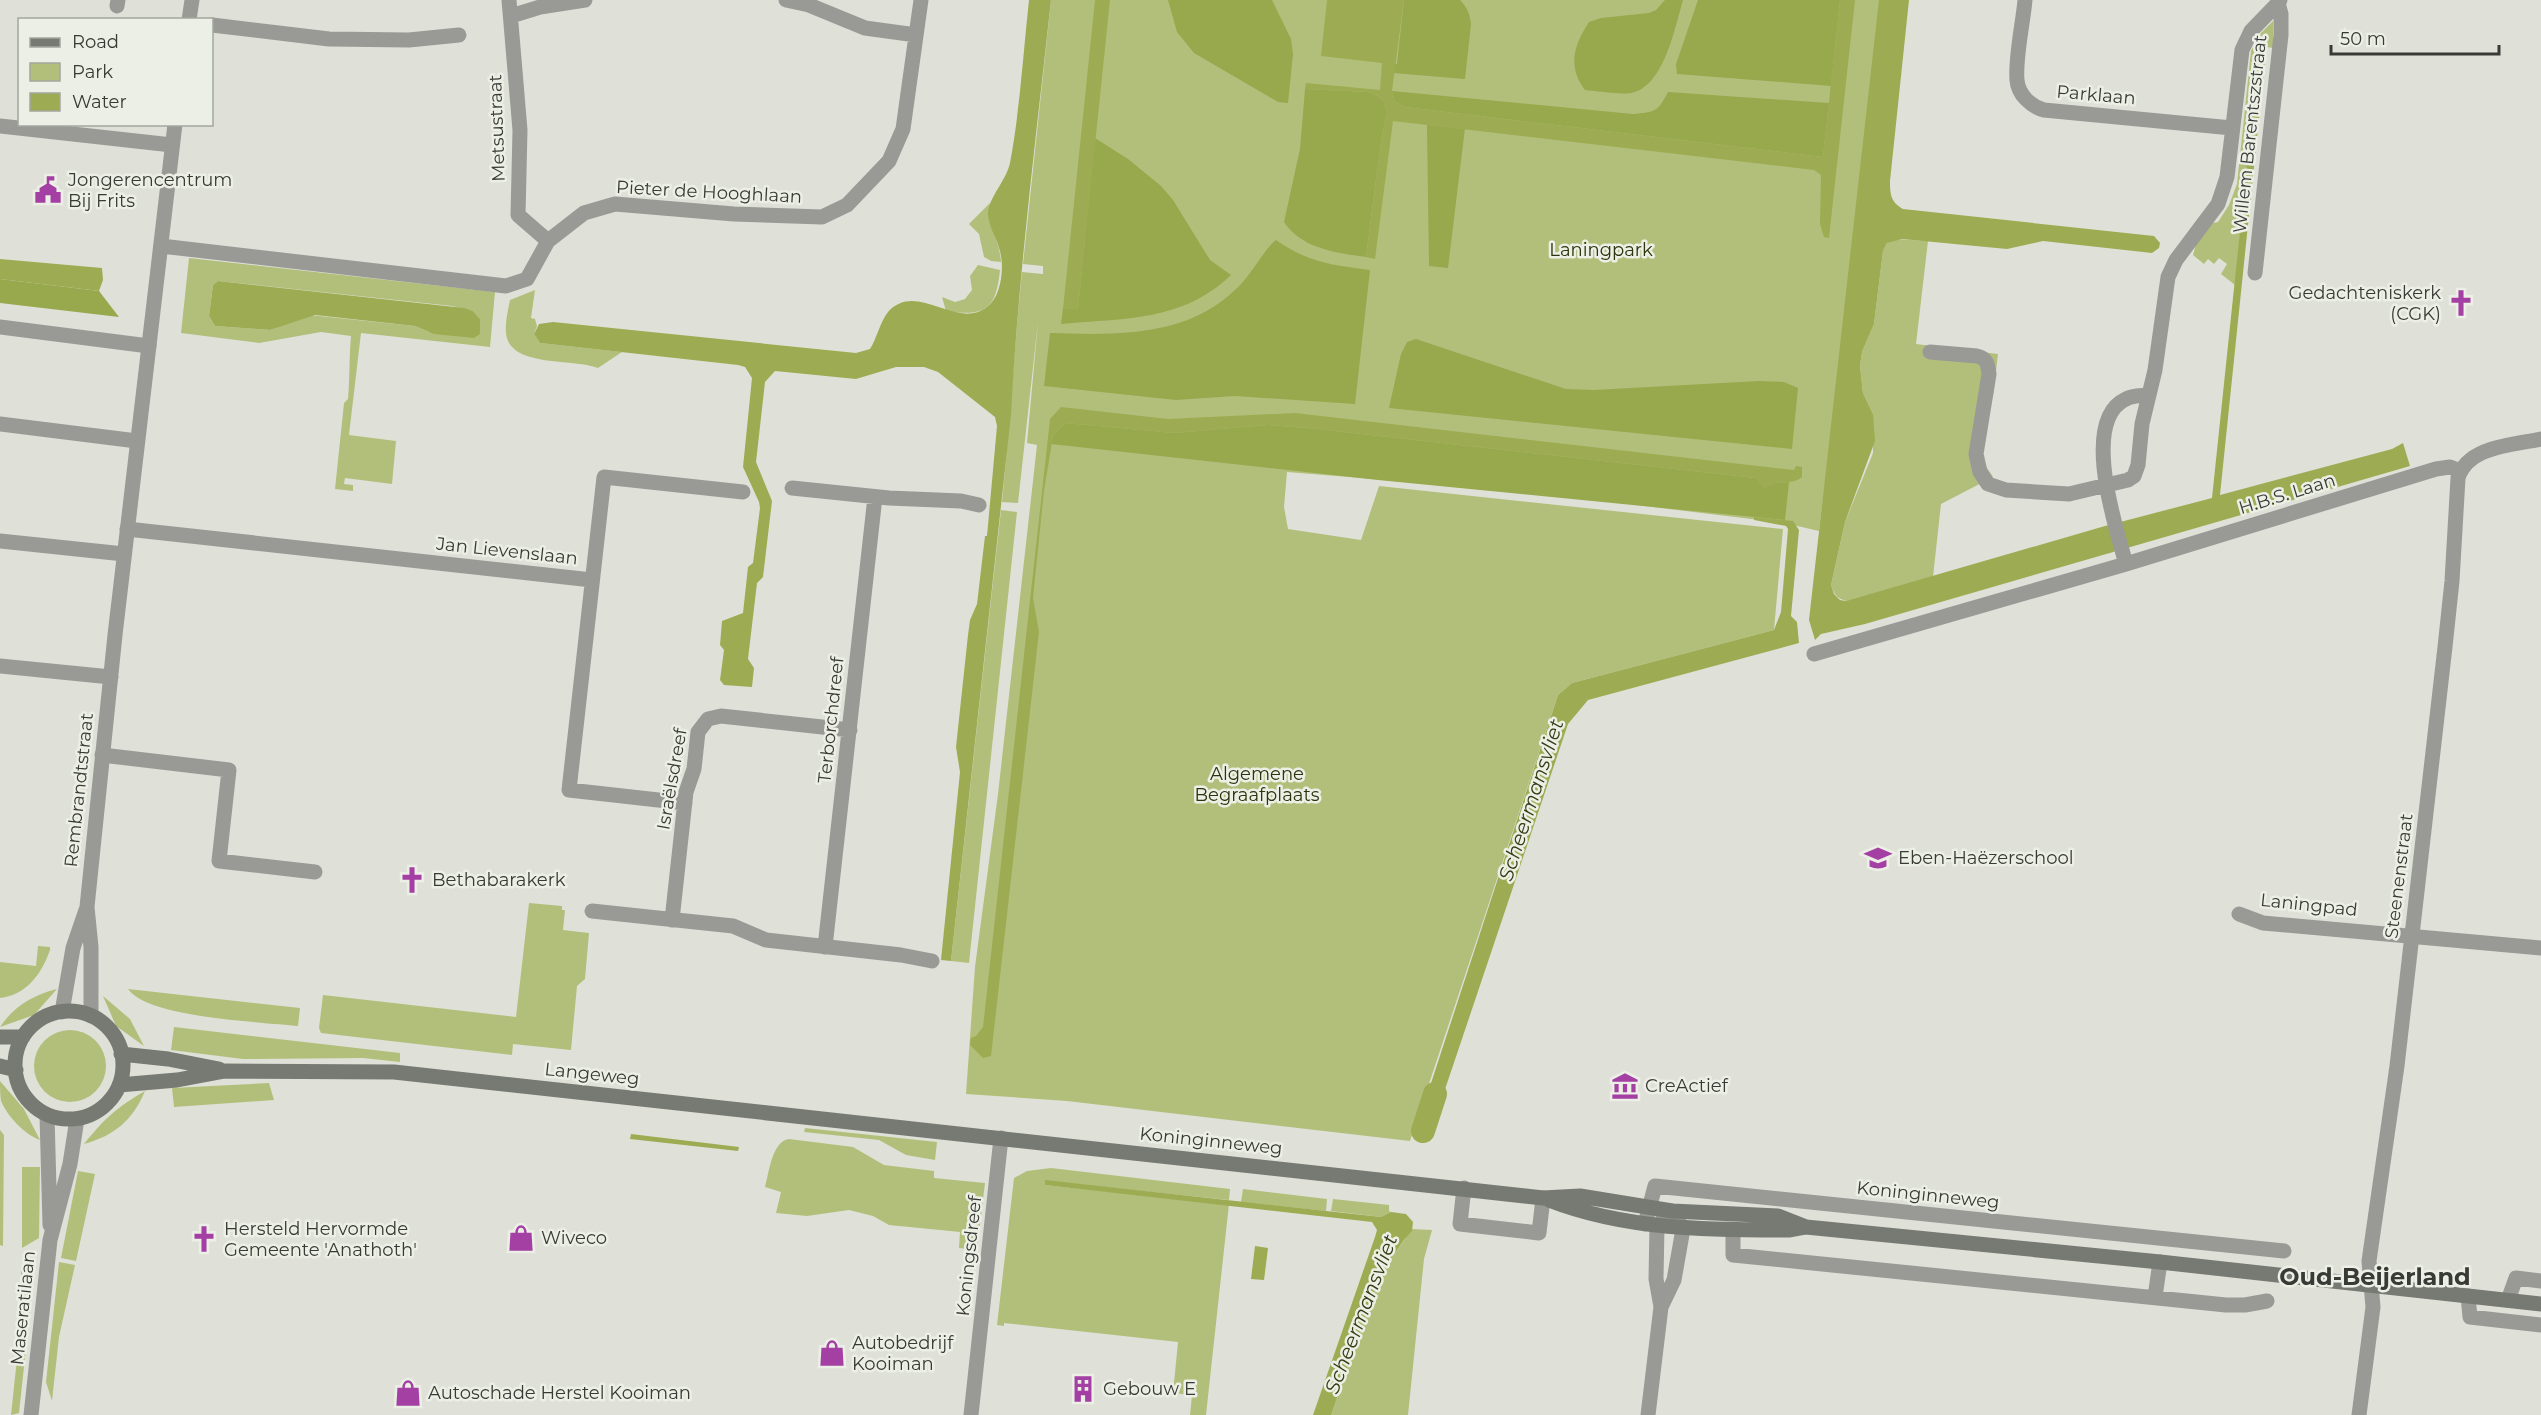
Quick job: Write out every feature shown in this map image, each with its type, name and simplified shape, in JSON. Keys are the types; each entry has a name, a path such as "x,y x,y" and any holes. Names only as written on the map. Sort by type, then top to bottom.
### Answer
{"main road":[{"path":"62,1012 77,1012 91,1016 105,1025 116,1038 123,1070 119,1085 103,1108 77,1119 61,1119 46,1115 34,1107 18,1084 15,1070 16,1058 24,1037 40,1020 62,1012"},
{"path":"0,1037 24,1037"},
{"name":"Langeweg","path":"121,1054 180,1060 225,1071"},
{"path":"0,1066 15,1070"},
{"name":"Langeweg","path":"119,1085 177,1080 225,1071 394,1072 955,1133"},
{"name":"Koninginneweg","path":"955,1133 1543,1198 1580,1196 1672,1211 1778,1216 1806,1227 2371,1284 2541,1304"},
{"name":"Koninginneweg","path":"1543,1198 1578,1211 1683,1229 1790,1230 1806,1227"}],"street":[{"path":"189,18 192,0"},
{"name":"Metsustraat","path":"509,0 520,130 518,215 548,241"},
{"path":"511,16 540,7 585,0"},
{"path":"786,0 809,5 865,28 916,35"},
{"name":"Pieter de Hooghlaan","path":"161,246 506,285 527,279 548,241 584,213 615,204 734,214 822,217 847,205 889,161 903,129 921,0"},
{"name":"Parklaan","path":"2025,0 2017,80 2023,96 2033,105 2044,110 2232,128"},
{"path":"1930,352 1982,357 1988,364 1989,374 1976,454 1980,472 1988,484 1998,489 2058,494 2078,493 2128,480 2136,473 2143,417 2156,361 2166,285 2176,260 2223,195 2242,50 2251,31 2279,1"},
{"name":"Willem Barentszstraat","path":"2255,273 2281,34 2279,1"},
{"path":"213,25 329,39 409,40 459,34"},
{"path":"0,126 172,145"},
{"name":"Rembrandtstraat","path":"91,1016 92,961 87,907 124,554 175,126"},
{"path":"0,327 149,346"},
{"path":"2125,560 2106,485 2103,444 2113,410 2124,399 2149,395"},
{"path":"0,424 137,441"},
{"path":"2460,471 2468,460 2475,456 2541,439"},
{"name":"H.B.S. Laan","path":"1814,654 2436,469 2450,467 2460,471"},
{"name":"Steenenstraat","path":"2359,1415 2373,1307 2369,1261 2397,1066 2452,581 2455,504 2460,471"},
{"path":"592,580 604,477 743,492"},
{"path":"792,488 875,497 956,501 978,505"},
{"name":"Terborchdreef","path":"825,947 875,497"},
{"name":"Jan Lievenslaan","path":"127,529 592,580 569,790 685,803"},
{"path":"0,541 124,554"},
{"path":"0,666 111,677"},
{"name":"Israëlsdreef","path":"672,920 685,803 694,769 698,732 708,719 721,716 849,730"},
{"path":"102,755 229,770 219,861 315,873"},
{"name":"Rembrandtstraat","path":"62,1012 73,948 87,907"},
{"path":"592,911 733,926 766,940 901,955 932,961"},
{"name":"Laningpad","path":"2239,914 2263,923 2411,934 2541,948"},
{"name":"Maseratilaan","path":"31,1415 50,1240 46,1115"},
{"name":"Maseratilaan","path":"50,1240 70,1164 77,1119"},
{"name":"Koningsdreef","path":"971,1415 1002,1138"},
{"name":"Koninginneweg","path":"1651,1225 1650,1208 1655,1186 2284,1251"},
{"path":"1464,1188 1460,1224 1539,1233 1543,1198"},
{"path":"1648,1415 1661,1307 1651,1225 1672,1211 1683,1229 1674,1280 1661,1307"},
{"path":"1733,1230 1733,1256 2246,1305 2267,1301"},
{"path":"2216,1270 2220,1244"},
{"path":"2155,1297 2160,1262"},
{"path":"2508,1300 2516,1278 2541,1281"},
{"path":"2468,1296 2470,1317 2541,1325"}],"green space":[{"path":"1051,0 1880,0 1866,145 1819,531 1784,523 1521,491 1287,472 1284,507 1288,529 1361,540 1379,486 1783,529 1774,630 1572,683 1558,695 1410,1141 1067,1101 966,1094 975,967 998,794 1037,445 1027,443 1038,322 1018,503 1002,502 1022,272 1043,274 1043,266 1023,264"},
{"path":"2273,21 2273,48 2267,47 2266,51 2259,51 2235,285 2221,274 2227,264 2219,258 2214,264 2208,259 2204,264 2193,255 2196,244 2212,223 2218,222 2229,205 2237,184 2251,51 2259,35"},
{"path":"990,203 990,219 1001,262 991,261 984,257 979,234 969,224"},
{"path":"1894,239 1928,241 1916,344 1998,354 1993,396 1986,415 1981,459 1993,477 1941,504 1933,577 1847,601 1836,596 1831,585 1845,522 1873,453 1873,414 1863,393 1860,366 1862,352 1874,324 1883,251 1887,243"},
{"path":"189,258 495,292 490,347 361,333 349,435 396,441 392,484 345,478 344,484 353,485 353,491 335,489 344,403 348,399 351,336 321,332 259,343 181,333","holes":["218,281 452,306 473,311 480,319 429,332 415,326 309,315 270,330 215,326 209,316 213,285"]},
{"path":"978,265 1000,270 996,294 992,302 980,311 971,313 946,311 942,297 955,302 965,299 972,290 970,276"},
{"path":"535,290 531,318 535,319 537,326 534,334 540,343 622,352 598,368 544,360 518,352 510,344 506,333 510,300"},
{"path":"1001,510 1017,512 969,963 951,961"},
{"path":"529,903 562,906 562,910 565,910 563,930 589,933 585,979 577,986 571,1050 513,1044 512,1055 321,1033 319,1028 323,995 516,1017"},
{"path":"38,946 50,947 50,950 38,975 26,988 0,998 0,962 36,966"},
{"path":"57,989 34,1015 0,1027 11,1013 25,1002"},
{"path":"128,989 300,1008 298,1026 207,1017 181,1012 140,999"},
{"path":"103,996 130,1019 144,1046 116,1026"},
{"path":"174,1027 400,1053 400,1062 363,1058 243,1059 171,1050"},
{"path":"70,1030 84,1033 96,1040 103,1052 106,1066 103,1080 96,1092 84,1099 70,1102 56,1099 44,1092 37,1080 34,1066 37,1052 44,1040 56,1033"},
{"path":"0,1081 24,1109 40,1140 22,1129 8,1113 1,1101"},
{"path":"269,1083 274,1100 174,1107 172,1088"},
{"path":"145,1091 135,1110 121,1125 95,1141 84,1144 112,1114"},
{"path":"805,1128 937,1142 935,1160 906,1155 879,1140 804,1132"},
{"path":"0,1130 4,1135 3,1246 0,1245"},
{"path":"789,1139 853,1147 884,1165 934,1171 934,1178 985,1183 977,1250 959,1248 960,1232 889,1225 873,1216 849,1210 807,1216 776,1213 781,1192 765,1187 775,1151 783,1141"},
{"path":"22,1167 40,1167 39,1238 22,1248"},
{"path":"1051,1168 1230,1189 1229,1200 1045,1181 1045,1185 1229,1204 1206,1415 1190,1415 1192,1395 1173,1393 1178,1342 1004,1323 1004,1326 997,1325 1014,1178 1027,1171"},
{"path":"78,1171 95,1174 76,1261 61,1258"},
{"path":"1243,1189 1327,1199 1326,1211 1241,1202"},
{"path":"1333,1199 1389,1205 1391,1212 1381,1217 1331,1211"},
{"path":"1412,1229 1432,1230 1424,1259 1408,1415 1331,1415 1380,1275"},
{"path":"59,1262 75,1265 59,1337 52,1401 46,1382"},
{"path":"21,1267 33,1283 19,1413 11,1415 21,1321"}],"shaded area":[{"path":"1168,0 1272,0 1291,39 1293,54 1288,103 1278,102 1194,53 1177,32"},
{"path":"1404,0 1460,0 1465,5 1471,24 1465,79 1393,73 1394,64 1397,64"},
{"path":"1665,0 1683,0 1672,40 1652,80 1631,93 1585,90 1579,81 1574,64 1576,47 1589,22 1601,18 1649,13 1656,10"},
{"path":"1698,0 1840,0 1831,86 1677,74 1676,64"},
{"path":"1305,89 1369,92 1384,102 1387,112 1366,257 1332,251 1310,244 1300,238 1284,222 1300,149"},
{"path":"1392,91 1633,114 1655,110 1668,92 1829,103 1823,157 1405,107 1395,102"},
{"path":"1427,125 1465,128 1448,268 1429,266"},
{"path":"1095,138 1128,159 1161,186 1173,200 1210,260 1231,275 1193,302 1172,310 1130,318 1061,324 1063,309 1078,309"},
{"path":"1276,240 1310,258 1370,270 1355,404 1235,396 1176,400 1044,386 1050,333 1124,333 1172,325 1195,317 1216,305 1236,289"},
{"path":"0,279 99,291 119,317 0,303"},
{"path":"1416,339 1566,389 1594,390 1759,381 1784,382 1798,388 1792,449 1389,408 1401,354 1407,342"},
{"path":"1065,423 1174,433 1268,425 1308,428 1755,478 1764,488 1773,483 1789,482 1785,520 1378,480 1051,444 1053,436"}],"water":[{"path":"1029,0 1051,0 1023,259 1011,415 951,961 941,960 960,772 956,747 970,620 977,604 985,536 987,536 997,426 995,417 938,372 924,367 896,367 856,379 775,371 765,382 756,462 772,501 763,577 757,583 748,659 754,668 752,687 724,685 720,680 724,650 720,645 722,621 743,613 748,567 753,563 760,508 743,467 752,378 745,367 738,365 540,343 534,334 539,324 553,322 856,353 870,349 885,316 899,304 911,301 963,313 975,313 987,307 996,296 1002,271 1001,255 988,213 991,201 1010,163 1019,102"},
{"path":"1095,0 1110,0 1078,309 1063,309"},
{"path":"1327,0 1404,0 1392,91 1395,102 1405,107 1823,157 1840,0 1855,0 1829,238 1824,237 1820,224 1821,175 1814,170 1393,121 1375,259 1366,257 1387,112 1384,102 1369,92 1305,89 1306,83 1380,90 1382,63 1321,56"},
{"path":"1879,0 1909,0 1890,181 1892,198 1896,204 1903,209 2154,236 2160,243 2159,248 2152,253 2043,241 2007,249 1902,239 1887,243 1883,251 1874,324 1862,352 1860,366 1863,393 1873,414 1875,441 1845,522 1831,585 1834,594 1840,600 1846,601 2105,526 2212,498 2259,50 2266,51 2220,495 2392,449 2403,443 2410,466 1865,624 1821,634 1815,640 1809,620"},
{"path":"0,259 102,268 103,280 99,291 0,279"},
{"path":"218,281 464,308 473,311 480,319 480,334 474,338 434,334 415,326 315,315 270,330 215,326 209,316 213,285"},
{"path":"1061,407 1168,419 1295,413 1794,470 1796,466 1802,467 1802,477 1764,489 1755,478 1308,428 1268,425 1174,433 1065,423 1053,436 1044,491 1033,598 1039,632 991,1056 983,1058 970,1045 971,1038 976,1036 983,1027 1050,419"},
{"path":"1754,517 1793,521 1799,530 1791,616 1797,622 1799,643 1588,700 1568,724 1432,1128 1418,1123 1558,695 1572,683 1774,630 1781,612 1788,529 1786,526 1754,520"},
{"path":"631,1134 739,1147 738,1151 630,1139"},
{"path":"1045,1180 1381,1217 1391,1212 1406,1214 1413,1222 1412,1231 1380,1275 1331,1415 1313,1415 1375,1237 1377,1230 1372,1222 1045,1185"},
{"path":"1255,1246 1268,1248 1264,1280 1251,1279"}],"waterway":[{"name":"Scheermansvliet","path":"1423,1131 1435,1094"}],"place":[{"name":"Jongerencentrum Bij Frits","path":"48,190"},
{"name":"Gedachteniskerk (CGK)","path":"2461,303"},
{"name":"Eben-Haëzerschool","path":"1878,858"},
{"name":"Bethabarakerk","path":"412,880"},
{"name":"CreActief","path":"1625,1086"},
{"name":"Wiveco","path":"521,1238"},
{"name":"Hersteld Hervormde Gemeente 'Anathoth'","path":"204,1239"},
{"name":"Autobedrijf Kooiman","path":"832,1353"},
{"name":"Gebouw E","path":"1083,1389"},
{"name":"Autoschade Herstel Kooiman","path":"408,1393"}],"district":[{"name":"Oud-Beijerland","path":"2375,1277"}],"park label":[{"name":"Laningpark","path":"1601,250"},
{"name":"Algemene Begraafplaats","path":"1257,784"}]}
